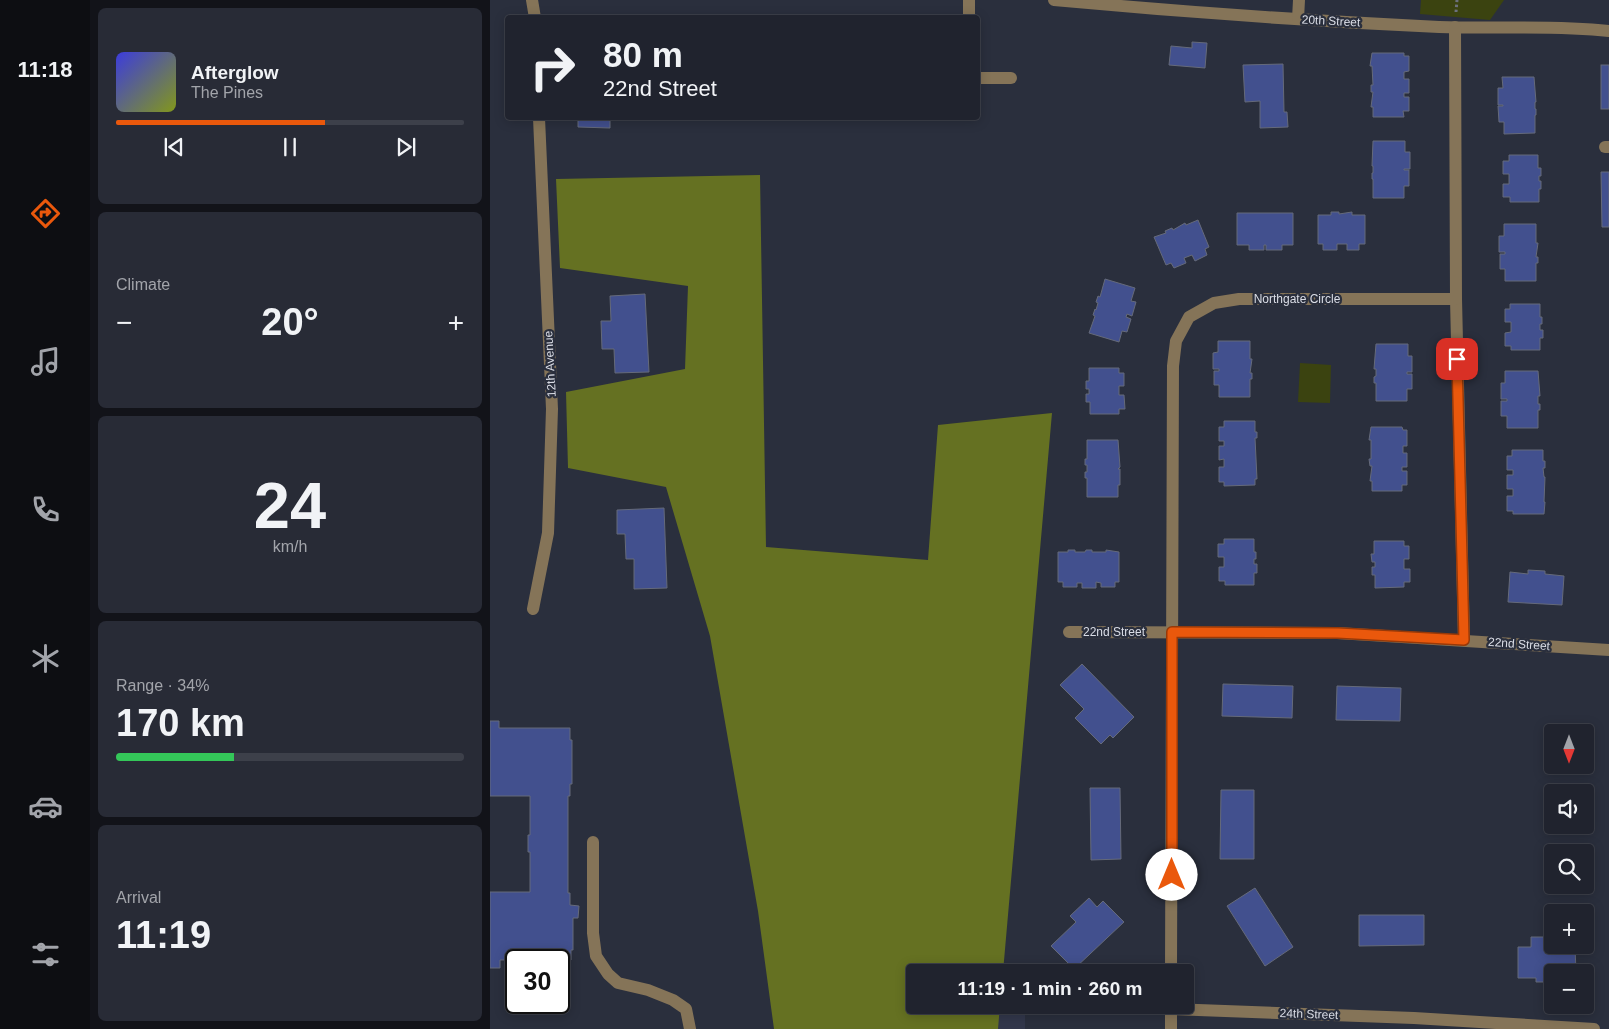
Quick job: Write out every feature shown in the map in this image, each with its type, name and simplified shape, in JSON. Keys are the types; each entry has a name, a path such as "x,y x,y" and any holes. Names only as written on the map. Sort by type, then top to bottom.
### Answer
{"street":[{"path":"532,0 534,15"},
{"path":"969,0 969,15"},
{"name":"20th Street","path":"1054,0 1298,19 1454,27 1570,27 1609,31"},
{"path":"1298,19 1299,0"},
{"path":"1454,27 1456,299 1464,640"},
{"path":"980,78 1011,78"},
{"name":"12th Avenue","path":"533,609 548,533 552,409 539,120"},
{"name":"Northgate Circle","path":"1172,964 1173,366 1176,341 1189,317 1214,303 1239,299 1456,299"},
{"name":"22nd Street","path":"1069,632 1338,633 1609,650"},
{"path":"593,842 593,933 596,956 608,974 618,984 648,990 673,1000 686,1009 690,1029"},
{"name":"24th Street","path":"1194,1008 1414,1018 1594,1029"},
{"path":"1172,1014 1172,1029"}],"shaded area":[{"path":"953,1014 1025,1014 1025,1029 773,1029"}],"green space":[{"path":"1421,0 1504,0 1490,20 1420,14"},
{"path":"760,175 766,547 928,560 938,425 1052,413 1004,964 906,964 906,1014 999,1014 998,1029 774,1029 758,911 710,636 666,487 568,468 566,392 685,369 688,286 560,268 556,179"},
{"path":"1300,363 1331,365 1330,403 1298,402"}],"building":[{"path":"1192,42 1207,43 1205,68 1169,65 1171,46 1192,48"},
{"path":"1372,53 1404,53 1404,56 1409,56 1409,71 1404,72 1404,79 1409,79 1409,93 1404,93 1404,97 1409,97 1409,111 1403,111 1404,117 1373,117 1373,107 1371,107 1373,92 1371,92 1371,85 1373,85 1372,66 1370,66"},
{"path":"1283,64 1284,112 1287,112 1288,127 1260,128 1260,101 1245,102 1243,65"},
{"path":"1601,65 1609,65 1609,109 1601,109"},
{"path":"1502,77 1534,77 1536,102 1535,133 1504,134 1504,122 1499,122 1498,106 1503,106 1498,105 1498,88 1503,88"},
{"path":"578,120 610,120 610,128 578,127"},
{"path":"1373,141 1405,141 1405,152 1410,152 1410,169 1404,169 1409,170 1409,186 1404,186 1404,198 1373,198"},
{"path":"1509,155 1538,155 1538,168 1541,168 1541,176 1539,176 1541,189 1539,189 1539,202 1510,202 1510,197 1503,197 1503,184 1509,184 1509,174 1503,174 1503,161 1509,161"},
{"path":"1601,172 1609,172 1609,227 1602,227"},
{"path":"1331,212 1339,212 1339,214 1352,212 1352,215 1365,215 1365,244 1359,244 1359,250 1347,250 1347,244 1337,244 1337,250 1323,250 1323,244 1318,244 1318,215 1331,215"},
{"path":"1237,213 1293,213 1293,245 1282,245 1282,250 1266,250 1266,245 1264,245 1264,250 1249,250 1249,245 1237,245"},
{"path":"1198,220 1209,247 1205,249 1207,255 1195,261 1192,255 1184,258 1186,263 1174,268 1171,263 1166,265 1154,237 1166,233 1165,231 1172,228 1173,230 1185,223 1186,225"},
{"path":"1504,224 1536,224 1536,243 1538,243 1536,257 1538,257 1538,263 1536,263 1536,281 1505,281 1505,269 1500,269 1500,254 1505,254 1505,252 1499,252 1499,236 1504,236"},
{"path":"1105,279 1135,288 1131,301 1136,302 1132,316 1127,314 1126,317 1131,319 1127,332 1122,331 1119,342 1089,333 1098,303 1096,302 1098,296 1100,297"},
{"path":"645,294 649,372 615,373 614,349 602,349 601,321 611,321 610,296"},
{"path":"1510,304 1540,304 1542,324 1540,324 1540,330 1543,330 1543,338 1540,338 1540,350 1511,350 1511,346 1505,346 1505,333 1511,332 1511,322 1505,322 1505,309 1510,309"},
{"path":"1218,341 1250,341 1250,359 1252,359 1250,373 1252,373 1252,379 1250,379 1250,397 1219,397 1219,385 1214,385 1214,371 1219,371 1219,369 1213,369 1213,353 1218,352"},
{"path":"1376,344 1408,344 1408,356 1412,356 1412,372 1407,372 1407,374 1412,374 1412,389 1407,389 1407,401 1376,401 1374,377 1376,376 1376,369 1374,369"},
{"path":"1089,368 1119,368 1119,373 1124,373 1124,386 1119,386 1119,395 1124,395 1125,409 1119,409 1119,414 1090,414 1090,402 1086,402 1086,394 1089,394 1089,389 1086,389 1086,381 1089,381"},
{"path":"1505,371 1538,371 1540,396 1538,396 1538,404 1540,404 1540,410 1538,410 1538,428 1507,428 1507,416 1501,416 1501,401 1507,401 1507,399 1501,399 1501,383 1505,383"},
{"path":"1224,421 1255,421 1255,432 1257,432 1257,438 1255,438 1257,479 1255,479 1255,485 1224,486 1224,482 1219,482 1219,467 1224,467 1224,459 1219,460 1219,446 1224,446 1224,441 1219,441 1219,427 1224,427"},
{"path":"1371,427 1402,427 1403,430 1407,430 1407,446 1403,446 1403,453 1407,453 1407,467 1402,467 1402,471 1407,471 1407,485 1402,485 1402,491 1372,491 1372,481 1370,481 1372,466 1370,466 1369,459 1371,459 1371,440 1369,440"},
{"path":"1087,440 1118,440 1120,485 1118,485 1118,497 1087,497 1087,478 1085,478 1085,472 1087,472 1087,465 1085,465 1085,459 1087,459"},
{"path":"1512,450 1543,450 1543,461 1545,461 1545,468 1543,468 1545,477 1544,514 1513,514 1513,511 1507,511 1507,496 1513,496 1513,489 1507,489 1507,475 1513,475 1513,470 1507,470 1507,456 1512,456"},
{"path":"664,508 667,588 634,589 634,559 626,559 625,534 617,534 617,510"},
{"path":"1224,539 1254,539 1256,559 1254,559 1254,564 1257,564 1257,573 1254,573 1254,585 1225,585 1225,581 1219,581 1219,567 1224,567 1224,557 1218,557 1218,544 1224,544"},
{"path":"1374,541 1404,541 1404,546 1409,546 1409,559 1404,559 1404,569 1410,569 1410,582 1404,582 1404,587 1375,588 1375,575 1372,575 1372,567 1375,567 1375,562 1372,562 1371,554 1374,554"},
{"path":"1068,550 1075,550 1075,552 1092,550 1092,552 1106,552 1106,550 1119,552 1119,582 1115,582 1115,587 1101,587 1101,583 1096,582 1096,588 1082,588 1082,583 1077,583 1077,587 1063,587 1063,582 1058,582 1058,552 1068,552"},
{"path":"1528,570 1545,571 1545,574 1564,576 1562,605 1508,602 1510,572 1528,574"},
{"path":"1082,664 1134,717 1113,738 1110,735 1101,744 1075,718 1084,709 1060,685"},
{"path":"1223,684 1293,686 1292,718 1222,716"},
{"path":"1337,686 1401,688 1400,721 1336,720"},
{"path":"490,721 499,721 499,728 570,728 570,740 572,740 572,784 570,784 570,796 568,796 568,893 570,893 570,905 579,906 578,918 573,918 573,950 571,950 571,960 570,949 505,949 505,960 500,960 500,968 490,968 490,892 530,892 528,835 530,835 530,796 490,796"},
{"path":"1090,788 1120,788 1121,859 1091,860"},
{"path":"1221,790 1254,790 1254,859 1220,859"},
{"path":"1255,888 1293,947 1265,966 1227,906"},
{"path":"1089,898 1097,907 1103,901 1124,922 1079,964 1069,964 1051,946 1076,922 1070,916"},
{"path":"1359,915 1424,915 1424,945 1359,946"},
{"path":"1531,937 1544,937 1544,954 1575,954 1576,964 1544,964 1544,982 1536,982 1536,978 1518,978 1518,947 1531,947"}],"route":[{"path":"1172,875 1172,632 1338,633 1464,640 1457,359"}]}
